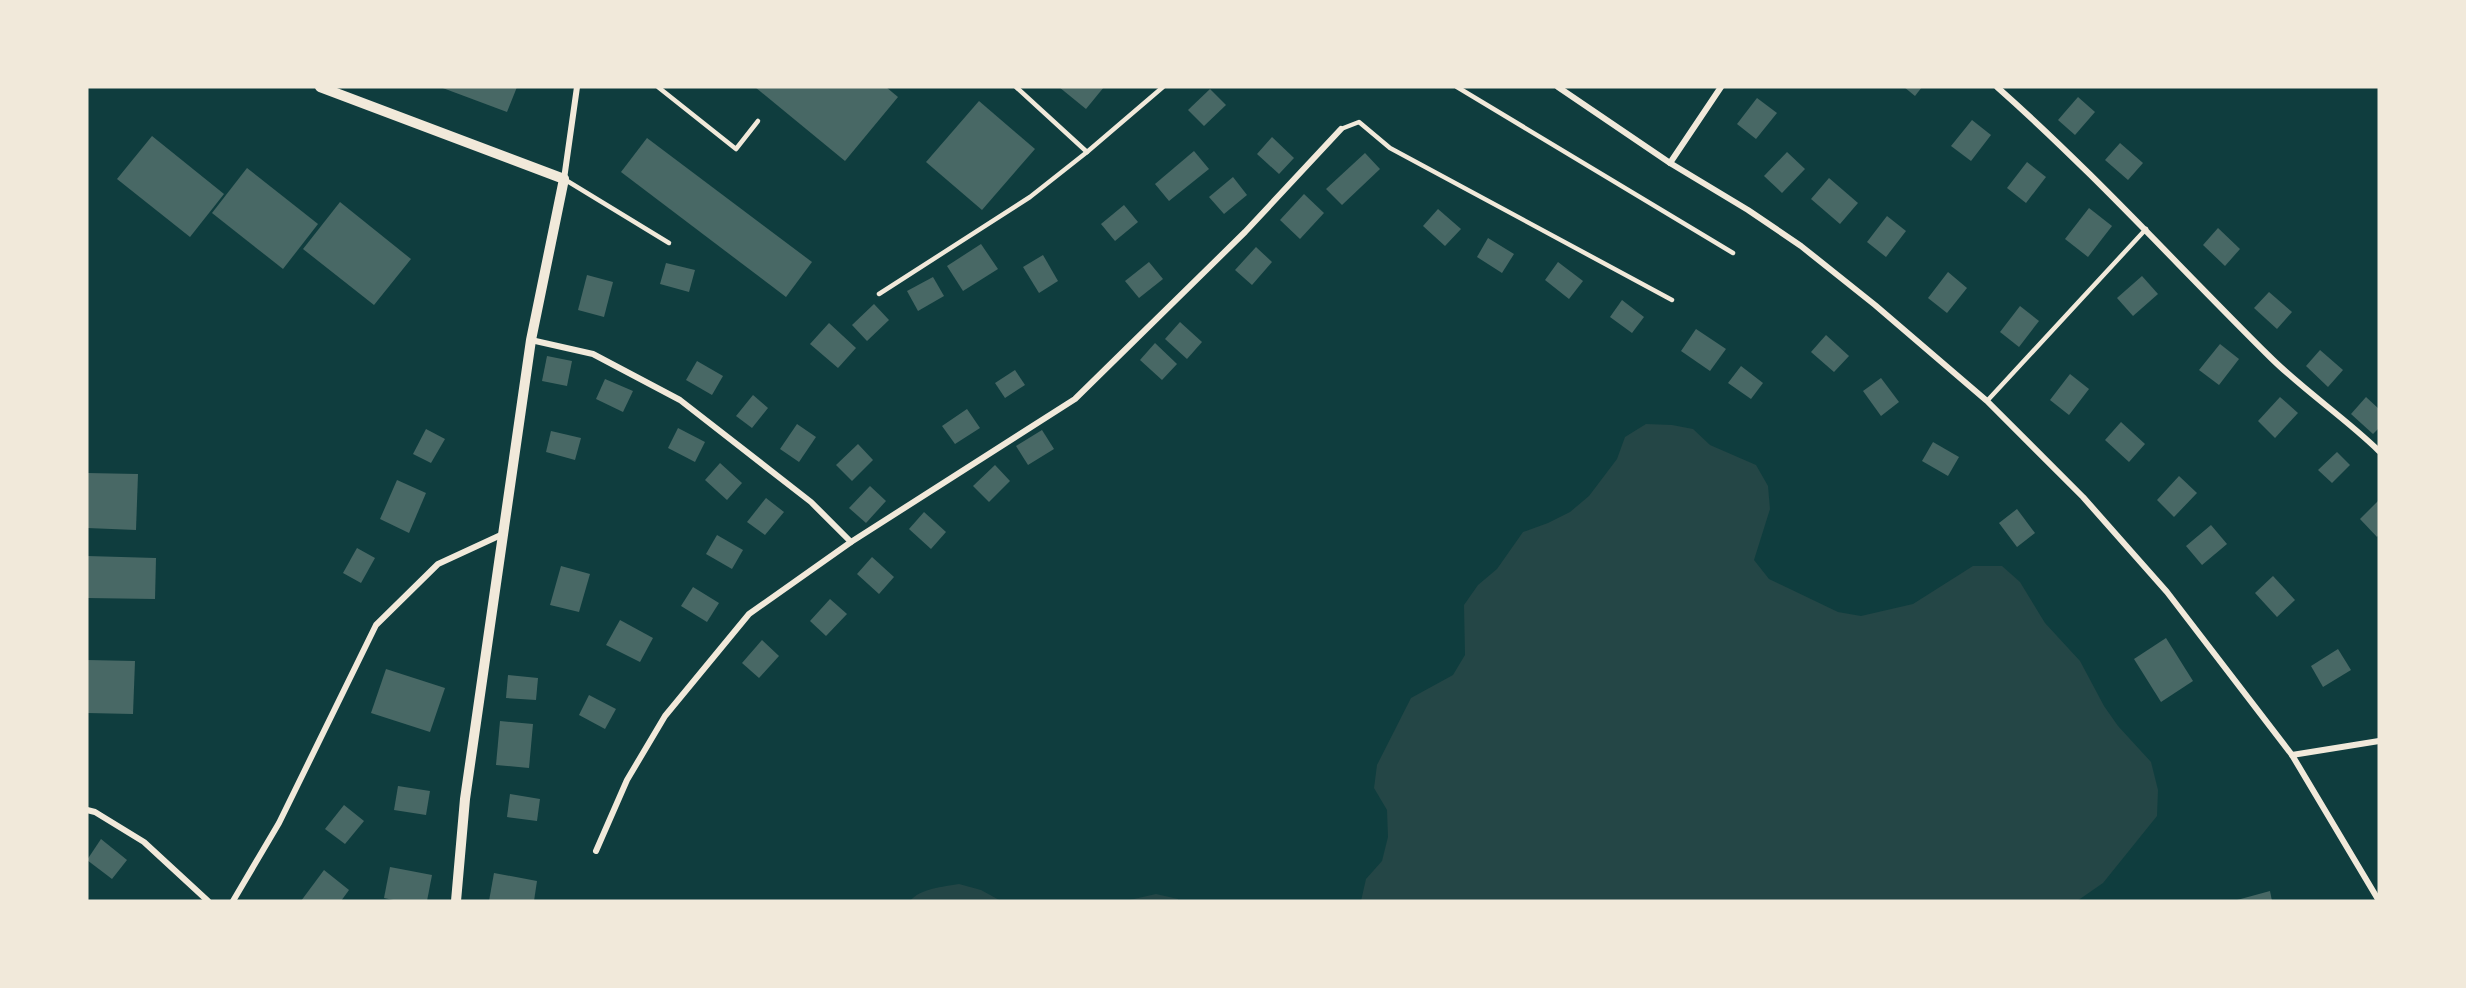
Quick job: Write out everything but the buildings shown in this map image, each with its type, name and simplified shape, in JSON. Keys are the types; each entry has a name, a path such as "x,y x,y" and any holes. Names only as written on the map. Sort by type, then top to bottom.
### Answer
{"street":[{"path":"320,87 564,179"},
{"path":"456,901 465,799 531,340 564,179 577,87"},
{"path":"1558,87 1670,163 1748,210 1801,246 1875,305 1987,401 2083,497 2167,592 2292,755 2379,901"},
{"path":"1670,163 1721,87"},
{"path":"1997,87 2039,124 2146,229 2271,358 2353,425 2379,451"},
{"path":"596,851 627,780 665,716 748,614 850,542 1075,399 1245,232 1341,129"},
{"path":"531,340 593,354 680,400 811,502 850,542"},
{"path":"233,901 279,823 376,625 438,564 503,534"},
{"path":"2292,755 2379,741"},
{"path":"87,810 95,812 144,842 207,901"}],"lane":[{"path":"658,87 736,149 758,121"},
{"path":"1016,87 1087,152"},
{"path":"879,294 1030,197 1163,87"},
{"path":"1457,87 1733,253"},
{"path":"1341,129 1359,122 1390,148 1672,300"},
{"path":"564,179 669,243"},
{"path":"1987,401 2146,229"}],"shaded area":[{"path":"1646,424 1693,429 1710,445 1756,465 1768,486 1770,509 1754,560 1769,579 1838,612 1861,616 1913,604 1973,566 2002,566 2020,582 2045,623 2080,661 2104,706 2118,726 2151,762 2158,790 2157,816 2103,883 2077,901 1361,901 1366,879 1382,861 1388,837 1387,810 1374,788 1377,765 1411,698 1453,675 1465,655 1464,605 1478,585 1497,569 1523,532 1570,512 1589,496 1617,459 1625,437"},
{"path":"959,884 981,890 1001,901 910,901 920,893"},
{"path":"1156,894 1178,899 1178,901 1125,901"}]}
